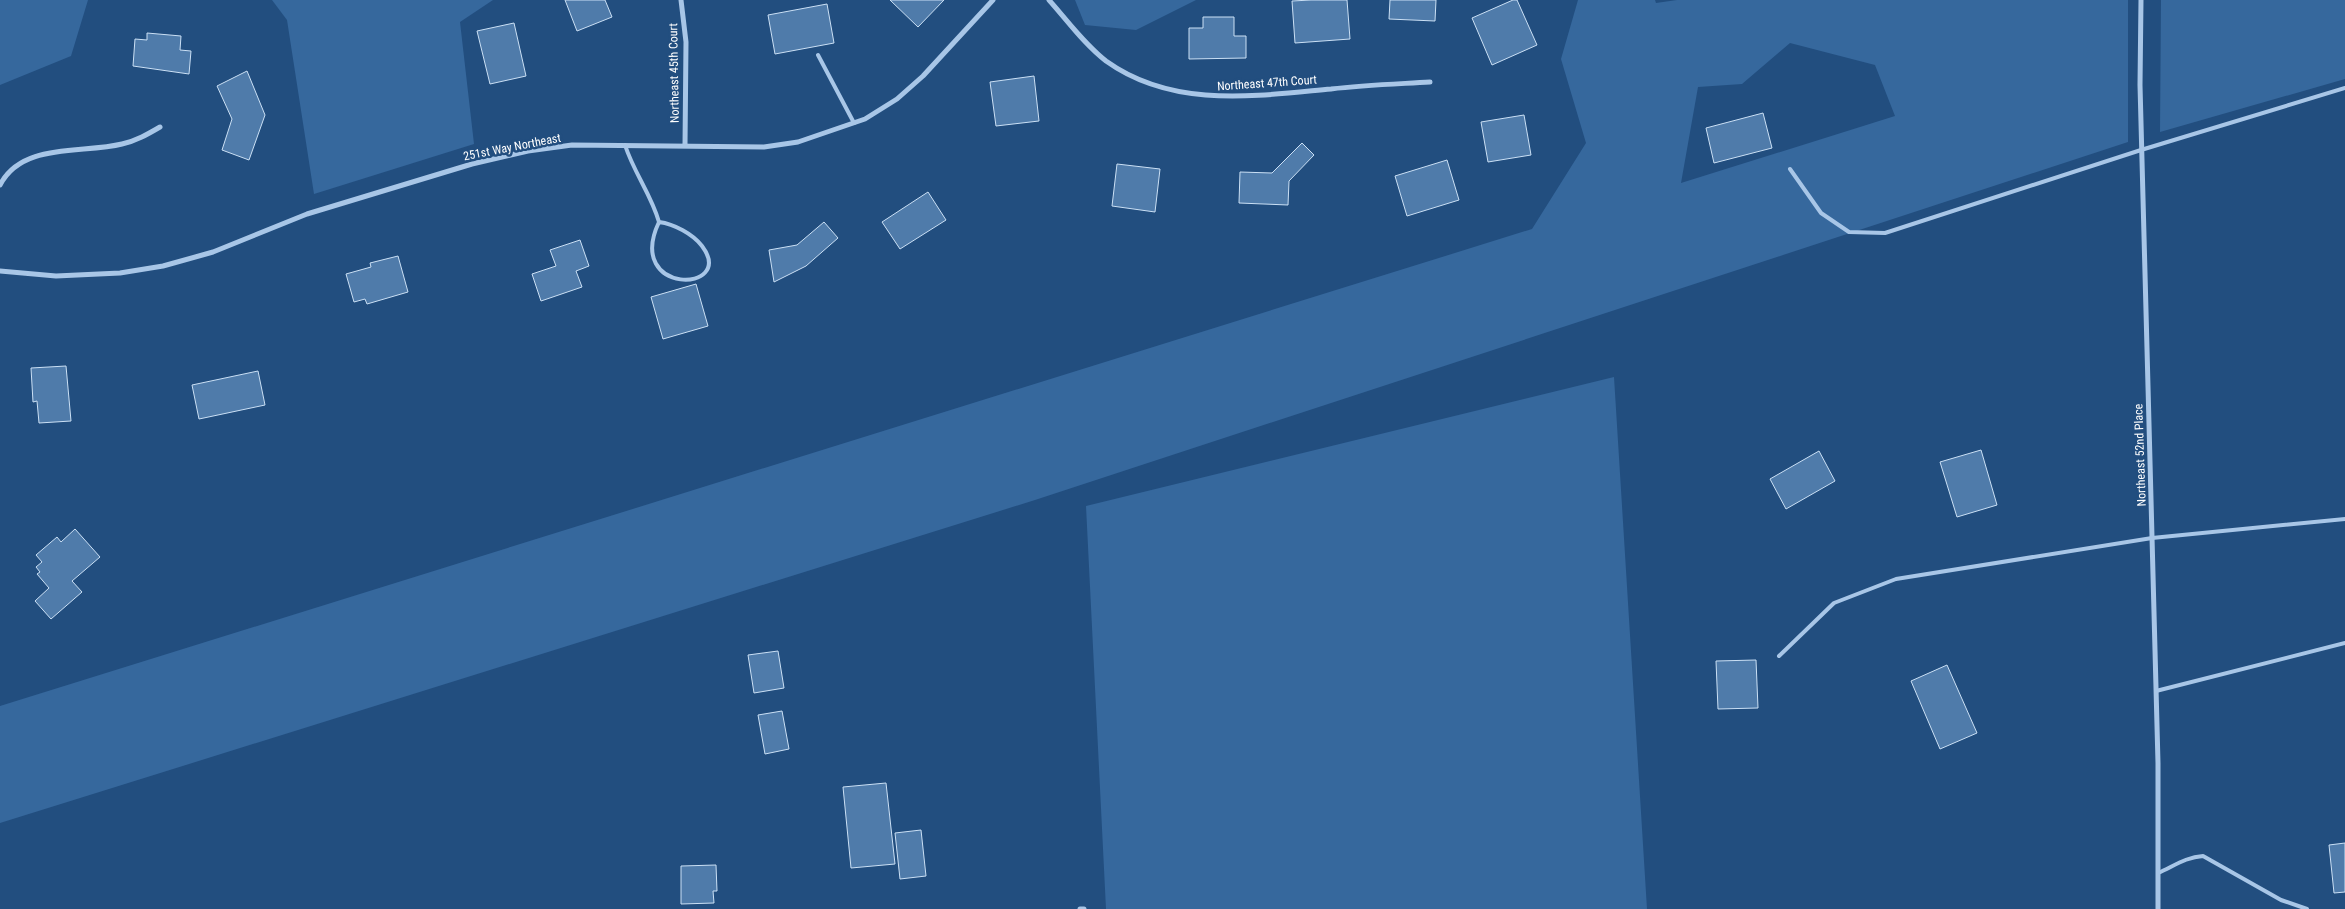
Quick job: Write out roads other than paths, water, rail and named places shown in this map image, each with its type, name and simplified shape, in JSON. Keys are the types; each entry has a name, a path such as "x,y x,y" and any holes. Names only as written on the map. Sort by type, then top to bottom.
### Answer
{"street":[{"name":"Northeast 45th Court","path":"681,0 686,42 685,145"},
{"name":"251st Way Northeast","path":"0,271 56,276 120,273 163,266 213,252 307,214 472,164 528,151 572,145 685,145 764,148 798,142 854,123 897,99 917,82 993,0"},
{"name":"Northeast 47th Court","path":"1049,0 1085,41 1107,61 1143,80 1187,94 1226,98 1430,82"},
{"name":"Northeast 52nd Place","path":"2140,0 2156,691 2158,909"},
{"path":"0,185 13,168 27,159 44,154 122,144 141,138 160,127"}],"lane":[{"path":"818,55 854,123"},
{"path":"1790,169 1821,214 1849,232 1885,234 2142,150 2345,88"},
{"path":"625,145 632,165 653,201 660,222 653,236 652,255 661,272 679,279 696,280 706,273 709,264 707,253 700,244 679,229 660,222"},
{"path":"1779,656 1834,603 1896,579 2152,538 2345,519"},
{"path":"2156,691 2345,643"},
{"path":"2158,872 2173,867 2189,856 2203,856 2273,896 2307,909"}]}
